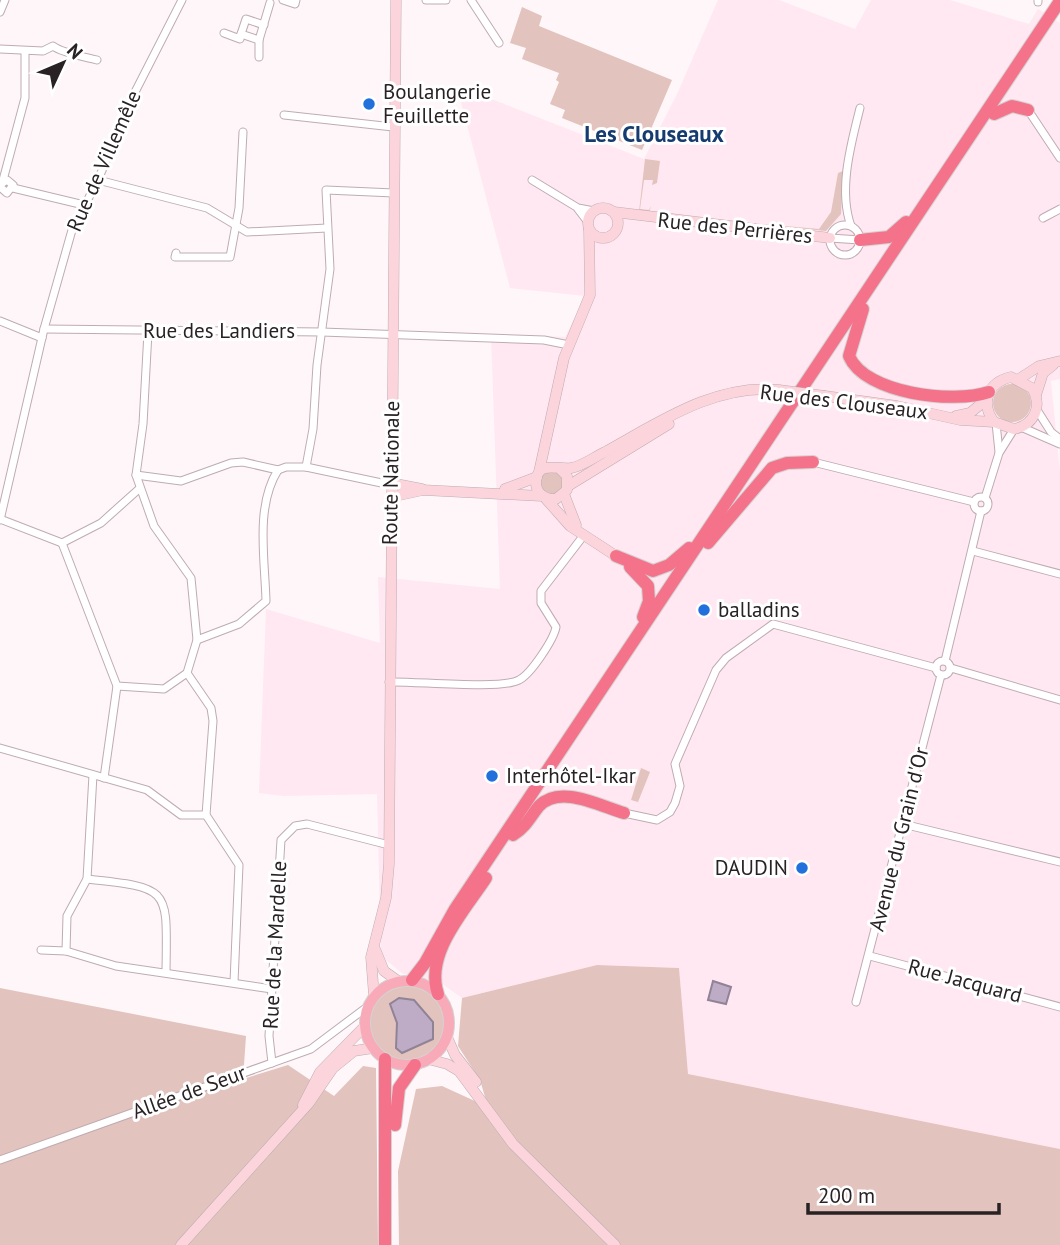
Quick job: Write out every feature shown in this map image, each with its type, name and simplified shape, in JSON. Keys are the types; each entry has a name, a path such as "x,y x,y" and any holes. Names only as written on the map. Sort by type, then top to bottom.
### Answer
{"highway":[{"path":"412,980 425,963 455,909 1060,1"},
{"path":"438,994 434,973 440,953 513,835 1060,15"},
{"path":"994,114 1012,106 1028,110"},
{"path":"860,240 874,240 893,234 938,184"},
{"path":"863,309 849,356 854,367 865,377 936,397 955,399 988,396"},
{"path":"708,543 772,468 787,463 813,462"},
{"path":"616,556 646,569 669,565 688,549 741,479"},
{"path":"616,556 645,581 649,592 646,610 630,646"},
{"path":"513,835 524,828 539,807 557,796 569,796 624,813"},
{"path":"385,1059 388,1078 385,1245"},
{"path":"391,1245 397,1098 402,1080 415,1065"}],"main road":[{"path":"412,980 424,983 438,994 448,1011 447,1037 429,1059 415,1065 404,1065 385,1059 373,1048 365,1026 367,1007 374,996 398,981 412,980"}],"street":[{"path":"0,12 5,0"},
{"name":"Rue de Villemêle","path":"0,519 61,264 84,205 98,180 133,96 182,0"},
{"path":"259,57 259,40 271,1 261,0"},
{"path":"283,0 295,4 296,0"},
{"name":"Route Nationale","path":"374,996 371,957 386,898 389,845 396,0"},
{"path":"426,0 446,0"},
{"path":"471,0 499,43"},
{"path":"224,33 240,39 246,19 264,25"},
{"path":"241,34 259,40"},
{"path":"0,49 43,51 53,46 59,51 79,52 97,60"},
{"path":"25,52 25,98 1,187 9,192 13,188 84,205"},
{"path":"830,238 840,226 846,209 849,149 860,108"},
{"path":"1028,110 1060,158"},
{"path":"284,116 393,127"},
{"path":"176,253 176,257 230,257 239,208 243,132"},
{"path":"98,180 207,208 247,232 327,228"},
{"path":"532,180 578,208 594,211 602,208 614,212 618,225 611,236 602,238 590,261"},
{"path":"306,467 313,429 321,331 330,269 326,190 394,193"},
{"path":"578,208 602,238"},
{"path":"830,238 833,250 845,255 857,249 860,240 851,226 846,209"},
{"path":"1043,218 1060,209"},
{"path":"594,211 589,225 590,295 558,379 536,484 544,497 582,533 616,556"},
{"name":"Rue des Perrières","path":"614,212 830,238"},
{"name":"Rue des Perrières","path":"618,225 640,217"},
{"path":"840,226 851,226"},
{"path":"830,238 860,240"},
{"path":"0,321 43,334"},
{"name":"Rue des Landiers","path":"43,334 321,331 544,340 569,345"},
{"path":"117,686 164,689 187,673 197,640 191,578 154,527 136,475 142,433 148,332"},
{"path":"999,453 995,423 988,413 988,396 1003,379 1019,379 1039,366 1060,361"},
{"path":"1060,361 1043,373 1036,395 1037,410 1060,441"},
{"path":"1019,379 1036,395"},
{"name":"Rue des Clouseaux","path":"566,490 703,402 743,390 779,390 945,415 960,420 995,423"},
{"name":"Rue des Clouseaux","path":"945,415 970,413 988,396"},
{"path":"945,661 981,511 988,505 985,498 999,453 1017,428 1029,423 1037,410"},
{"path":"995,423 1060,441"},
{"path":"547,440 550,456 567,475 569,514 582,533"},
{"name":"Rue des Clouseaux","path":"559,468 578,466 635,444"},
{"path":"813,462 974,502"},
{"path":"136,475 181,481 231,463 278,470 286,467 306,467 423,489 499,491 556,499 566,490"},
{"path":"499,491 538,475 548,467 559,468"},
{"path":"197,640 239,624 266,601 264,519 273,479 278,470"},
{"path":"62,543 101,523 133,491 140,488"},
{"path":"391,497 423,489"},
{"path":"974,502 978,498 985,498"},
{"path":"974,502 975,507 981,511"},
{"path":"0,519 62,543 117,686 104,778"},
{"path":"389,682 504,683 523,677 554,636 556,627 541,603 541,591 582,533"},
{"path":"973,551 1060,574"},
{"path":"624,813 657,820 670,812 680,786 675,764 716,670 726,658 773,624 936,668 941,675 946,675 951,668"},
{"path":"936,668 937,663 945,661"},
{"path":"945,661 951,668 1060,700"},
{"path":"187,673 211,708 213,721 206,815 239,865 234,982"},
{"name":"Avenue du Grain d'Or","path":"856,1002 941,675"},
{"path":"0,748 147,790 181,815 206,815"},
{"path":"66,951 67,916 87,879 93,775"},
{"name":"Rue de la Mardelle","path":"272,1063 270,1036 279,850 288,830 307,824 389,845"},
{"path":"903,824 1060,862"},
{"path":"87,879 144,885 162,900 166,915 166,972"},
{"path":"375,945 380,965 398,981"},
{"path":"41,950 66,951 116,967 272,989"},
{"name":"Rue Jacquard","path":"870,956 1060,1007"},
{"name":"Allée de Seur","path":"0,1160 311,1049 367,1007"},
{"path":"300,1112 320,1072 365,1026"},
{"path":"447,1037 455,1055 481,1089 488,1107"},
{"path":"181,1245 300,1112 343,1058 361,1049 373,1048"},
{"path":"429,1059 447,1063 459,1071 513,1144 615,1245"}],"shaded area":[{"path":"718,0 779,0 855,29 871,0 950,0 1029,24 1038,9 1060,23 1060,379 1051,381 1060,473 1060,1149 687,1074 679,968 597,965 462,998 438,981 403,974 381,956 377,794 284,796 259,793 266,609 380,643 378,577 500,589 491,334 565,337 585,296 510,288 461,102 476,93 644,159 678,92"},
{"path":"522,7 542,16 539,26 672,80 642,150 562,118 565,110 550,104 559,82 556,80 559,73 522,59 526,48 510,43"},
{"path":"645,159 660,161 657,183 652,185 653,180 644,180 640,209 649,210 651,206 649,213 639,212"},
{"path":"843,171 841,214 826,231 749,223 819,229 831,212 838,173"},
{"path":"1012,384 1026,389 1031,403 1026,417 1012,422 998,417 993,403 998,389"},
{"path":"552,471 563,478 564,483 557,494 552,495 541,488 540,483 547,472"},
{"path":"641,768 650,772 638,802 631,800"},
{"path":"597,965 679,968 688,1074 1060,1149 1060,1245 399,1245 398,1171 416,1089 442,1086 488,1107 480,1080 458,1046 462,998"},
{"path":"713,981 731,987 726,1004 708,1000"},
{"path":"414,986 434,996 442,1009 442,1037 434,1050 421,1058 400,1060 380,1050 372,1037 370,1016 380,996 393,988"},
{"path":"0,988 246,1036 243,1079 288,1065 334,1096 363,1066 376,1068 378,1245 0,1245"},
{"path":"399,998 414,1000 433,1022 433,1039 402,1053 396,1048 397,1023 390,1004"}],"place":[{"name":"Boulangerie Feuillette","path":"369,104"},
{"name":"balladins","path":"704,610"},
{"name":"Interhôtel-Ikar","path":"492,776"},
{"name":"DAUDIN","path":"802,868"}],"district":[{"name":"Les Clouseaux","path":"654,134"}]}
